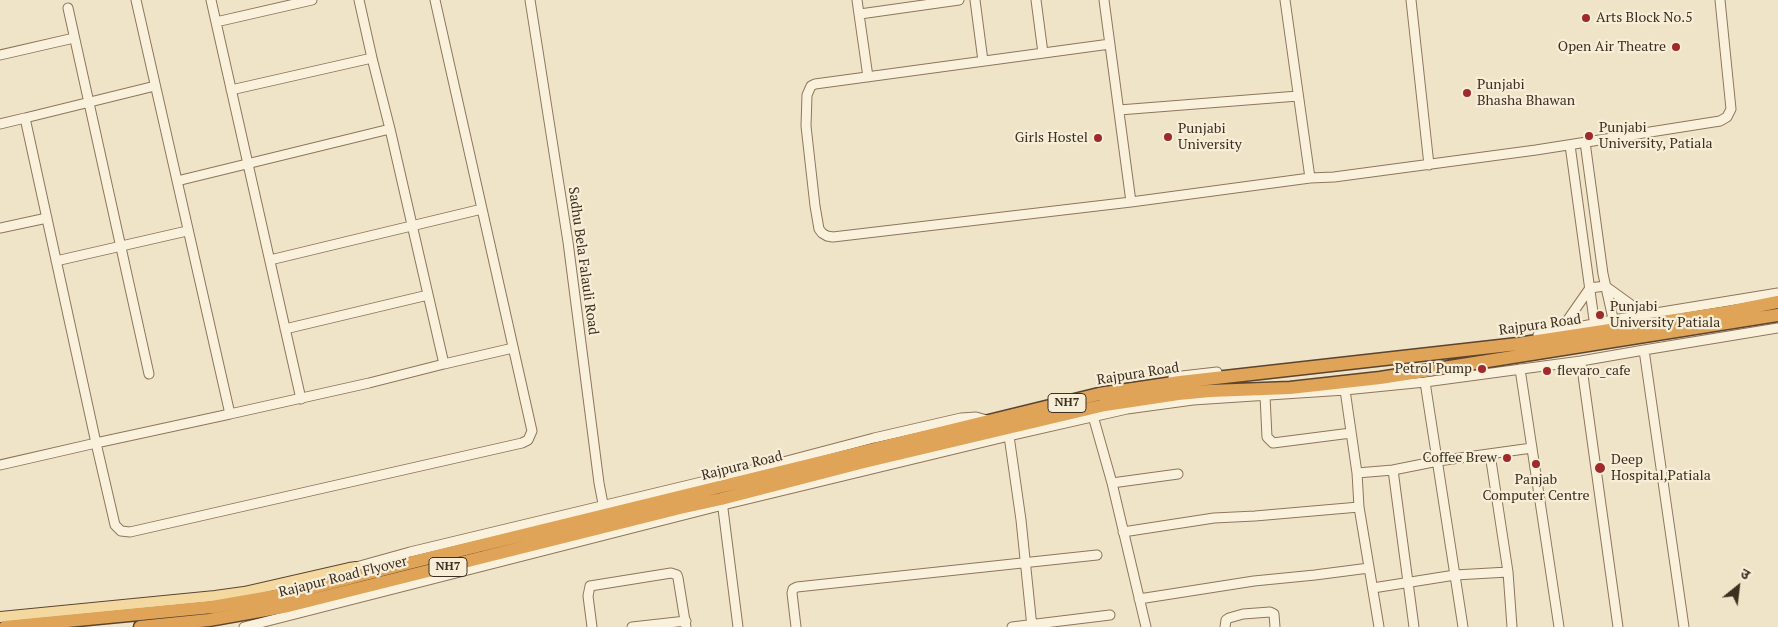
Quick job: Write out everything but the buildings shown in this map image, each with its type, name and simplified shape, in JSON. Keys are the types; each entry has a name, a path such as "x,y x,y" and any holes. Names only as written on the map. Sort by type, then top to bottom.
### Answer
{"highway":[{"name":"Rajpura Road","path":"368,574 605,516 680,508 1099,394 1142,387 1518,344 1728,312 1778,302"},
{"name":"Rajpura Road","path":"721,497 1105,405 1146,398 1192,396 1342,383 1488,362 1778,315"},
{"name":"Rajapur Road Flyover","path":"140,627 209,620 605,516"},
{"name":"Rajapur Road Flyover","path":"5,627 288,600 368,574"}],"main road":[{"path":"0,617 244,592 356,567 368,574"}],"street":[{"path":"136,0 230,414"},
{"path":"211,0 301,398"},
{"path":"216,22 312,0"},
{"path":"359,0 444,364"},
{"path":"25,118 115,525 121,531 130,532 526,442 532,432 435,0"},
{"name":"Sadhu Bela Falauli Road","path":"530,0 568,242 605,516"},
{"path":"857,0 868,77"},
{"path":"860,14 960,0"},
{"path":"975,0 983,61"},
{"path":"1036,0 1043,53"},
{"path":"1104,0 1131,202"},
{"path":"1285,0 1310,178"},
{"path":"1411,0 1429,165"},
{"path":"1110,44 811,86 807,95 806,126 819,229 827,236 1131,202 1310,178 1334,177 1429,165 1720,121 1727,117 1731,109 1720,0"},
{"path":"68,8 149,374"},
{"path":"0,55 74,38"},
{"path":"231,90 372,58"},
{"path":"0,124 155,86"},
{"path":"1118,110 1298,96"},
{"path":"177,181 390,129"},
{"path":"1585,142 1605,286 1613,322"},
{"path":"1570,145 1595,325"},
{"path":"270,260 482,209"},
{"path":"0,228 47,218"},
{"path":"56,261 187,231"},
{"path":"1560,331 1590,288 1605,286 1645,315"},
{"path":"1142,387 1183,375 1354,360 1453,347 1560,331 1778,293"},
{"path":"286,329 428,295"},
{"path":"244,627 721,497 1192,396 1265,396 1425,382 1581,361 1599,354 1644,350 1778,328"},
{"path":"0,465 96,442 301,398 513,348"},
{"path":"1644,350 1684,627"},
{"path":"1581,361 1618,627"},
{"path":"1520,369 1559,627"},
{"path":"1425,382 1463,627"},
{"path":"1345,390 1359,507 1379,627"},
{"path":"1265,396 1267,437 1273,443 1351,433"},
{"path":"1093,416 1112,483 1146,627"},
{"path":"356,567 410,552 605,516 764,467 874,438 961,418 980,418 991,422"},
{"path":"1009,436 1032,626"},
{"path":"1356,473 1393,470 1438,461 1532,448"},
{"path":"1490,454 1508,572 1512,627"},
{"path":"1393,470 1414,627"},
{"path":"1112,483 1178,474"},
{"path":"721,497 738,627"},
{"path":"1123,532 1214,518 1359,507"},
{"path":"796,627 792,593 797,586 1097,554"},
{"path":"1139,599 1254,581 1369,568"},
{"path":"1374,588 1455,575 1508,572"},
{"path":"592,627 588,596 590,586 674,573 678,578 686,624 632,627"},
{"path":"1225,627 1226,620 1229,618 1243,614 1270,612 1274,614 1276,627"},
{"path":"1012,627 1032,626 1110,614"}],"place":[{"name":"Arts Block No.5","path":"1586,18"},
{"name":"Open Air Theatre","path":"1676,47"},
{"name":"Punjabi Bhasha Bhawan","path":"1467,93"},
{"name":"Punjabi University, Patiala","path":"1589,136"},
{"name":"Punjabi University","path":"1168,137"},
{"name":"Girls Hostel","path":"1098,138"},
{"name":"Punjabi University Patiala","path":"1600,315"},
{"name":"Petrol Pump","path":"1482,369"},
{"name":"flevaro_cafe","path":"1547,371"},
{"name":"Coffee Brew","path":"1507,458"},
{"name":"Panjab Computer Centre","path":"1536,464"},
{"name":"Deep Hospital,Patiala","path":"1600,468"}]}
